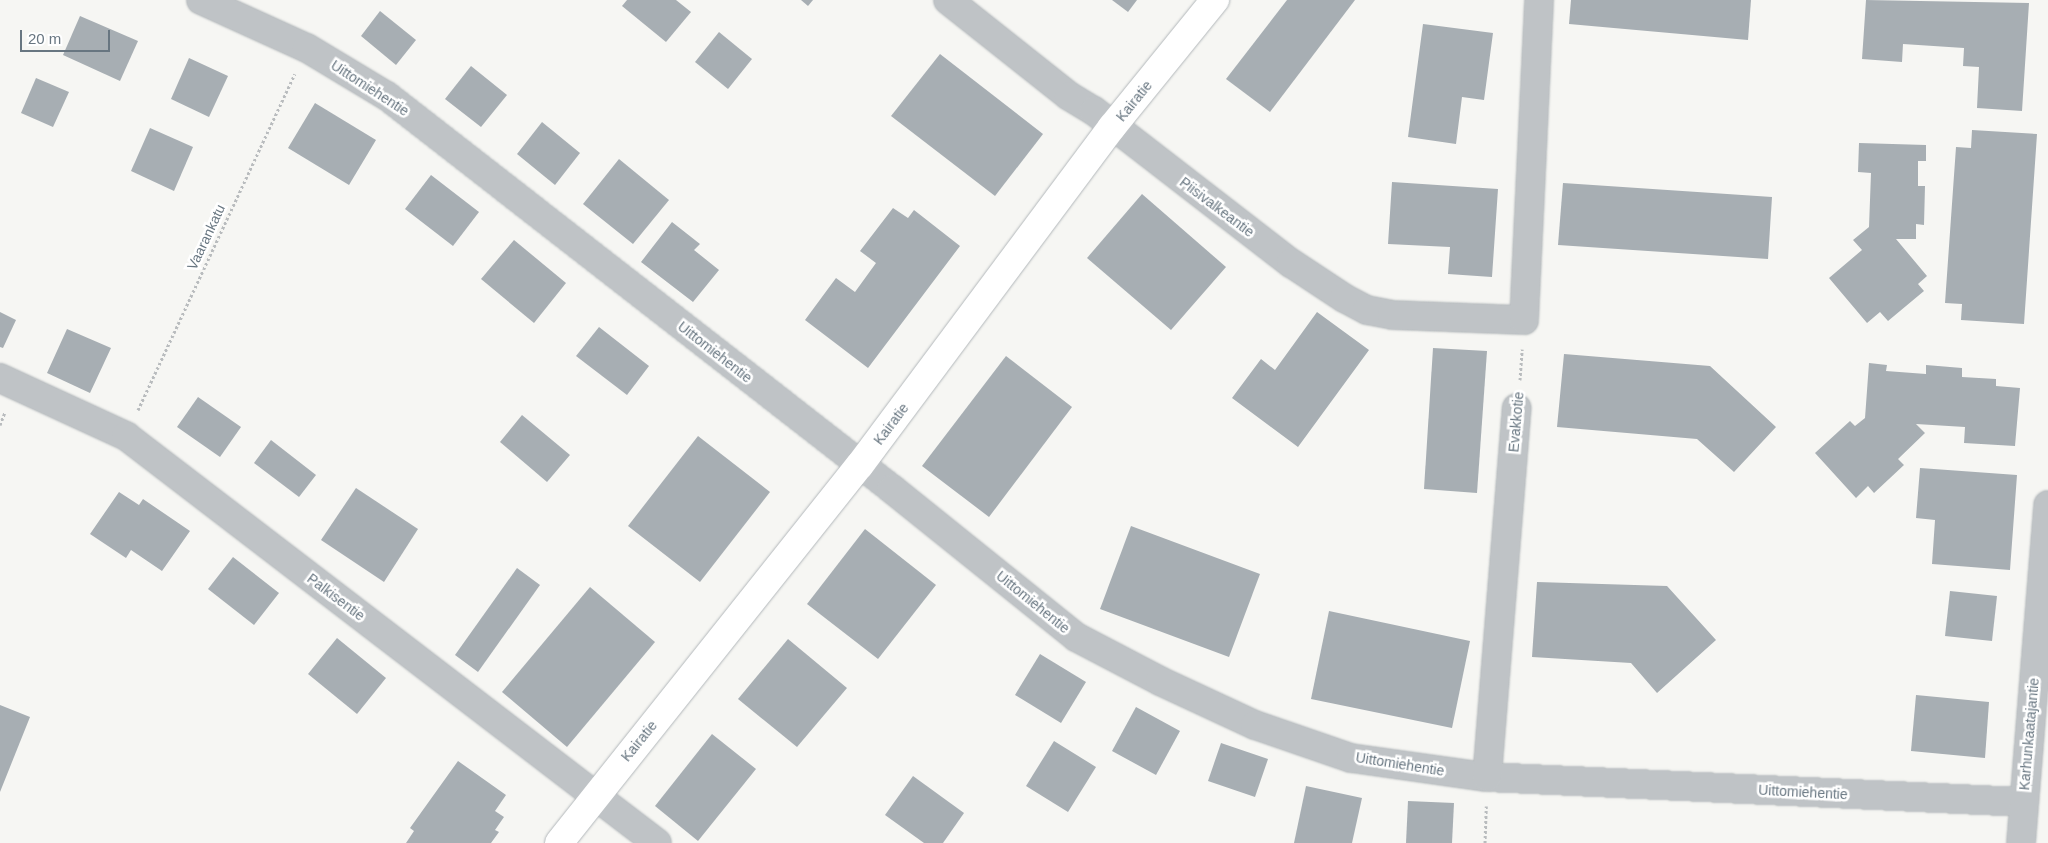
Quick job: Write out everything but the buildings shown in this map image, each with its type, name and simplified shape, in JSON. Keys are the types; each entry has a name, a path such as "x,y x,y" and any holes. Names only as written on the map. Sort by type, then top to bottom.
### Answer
{"main road":[{"name":"Kairatie","path":"560,843 594,797 860,465 1112,128 1215,0"}],"street":[{"name":"Uittomiehentie","path":"201,0 307,48 388,96 860,465 1076,637 1160,681 1255,725 1351,758 1487,777 2024,802"},
{"name":"Piisivalkeantie","path":"948,0 1291,264 1367,310 1392,315 1524,320"},
{"path":"1524,320 1539,0"},
{"name":"Palkisentie","path":"0,378 126,436 594,797 657,843"},
{"name":"Evakkotie","path":"1487,777 1517,408"},
{"name":"Karhunkaatajantie","path":"2021,843 2048,505"}],"path":[{"name":"Vaarankatu","path":"126,436 307,48"},
{"name":"Evakkotie","path":"1517,408 1524,320"},
{"path":"1485,843 1487,777"}]}
